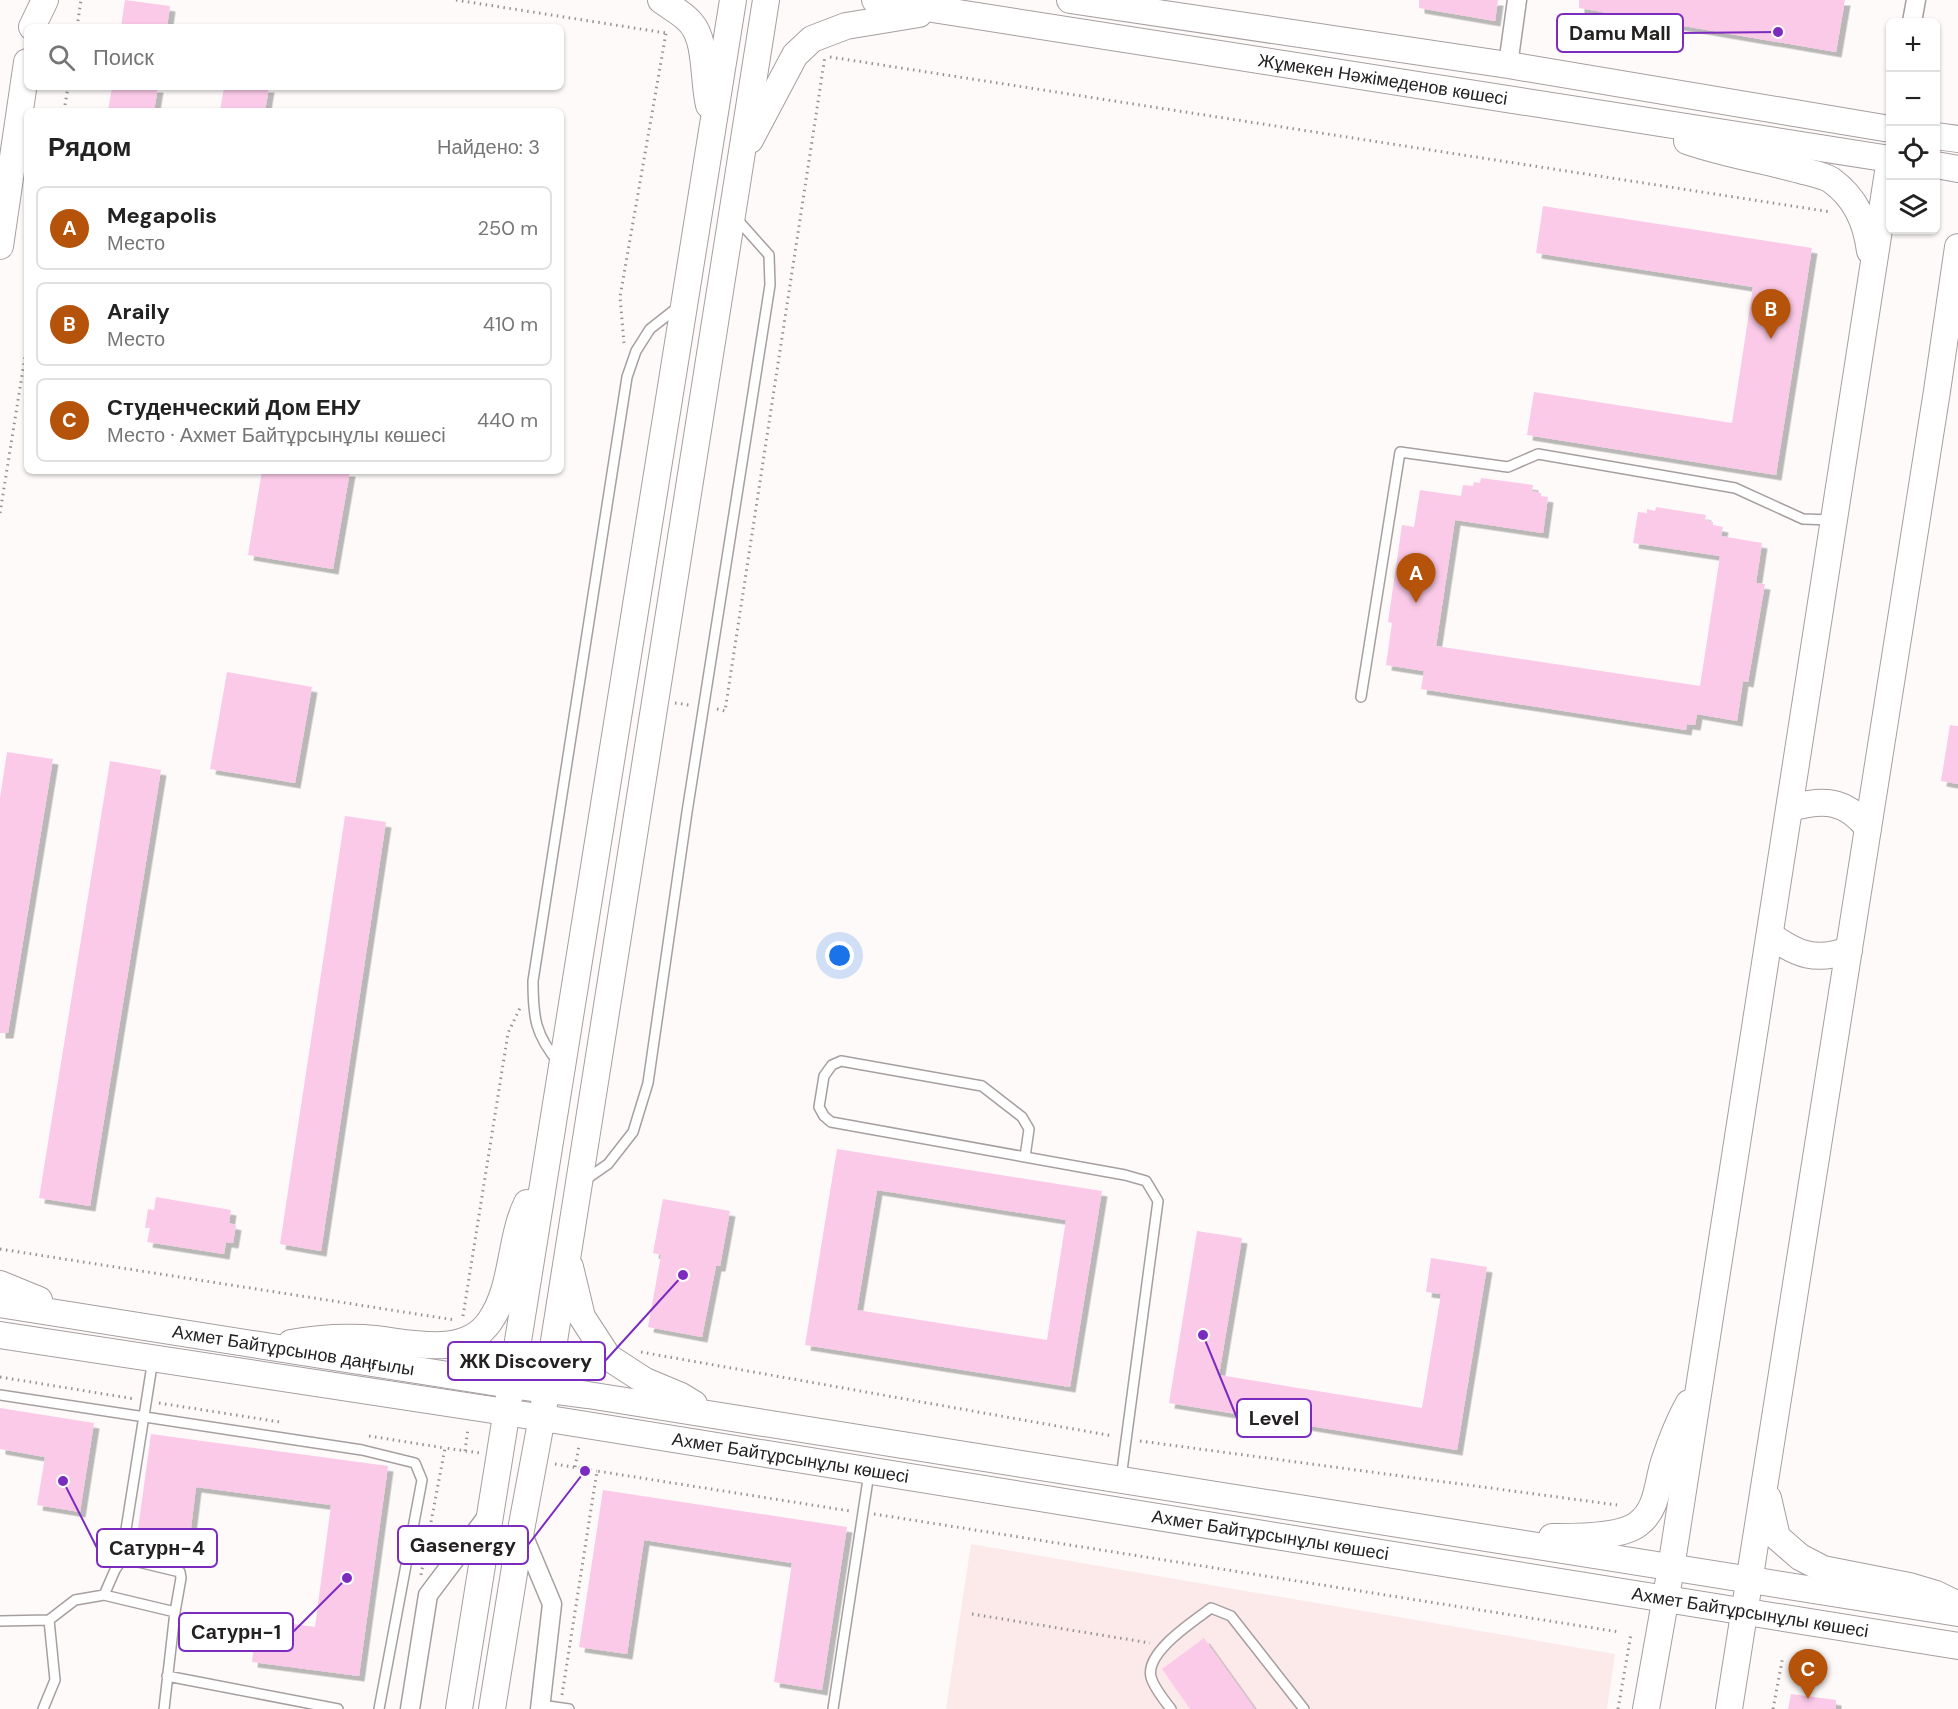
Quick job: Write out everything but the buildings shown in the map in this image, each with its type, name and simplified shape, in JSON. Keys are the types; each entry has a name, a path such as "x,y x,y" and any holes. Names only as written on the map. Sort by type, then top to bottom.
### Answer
{"street":[{"path":"32,24 36,0"},
{"path":"33,24 45,0"},
{"path":"661,0 691,22 700,37 706,90 714,122"},
{"path":"459,1709 733,0"},
{"path":"492,1709 547,1388 766,0"},
{"name":"Жұмекен Нәжімеденов көшесі","path":"875,0 1886,158"},
{"name":"Жұмекен Нәжімеденов көшесі","path":"1070,0 1150,6 1886,128"},
{"path":"1508,64 1516,0"},
{"path":"1913,18 1916,0"},
{"path":"742,153 795,55 812,39 846,26 937,9"},
{"path":"0,246 24,82"},
{"path":"1646,122 1670,135 1695,143 1829,179 1848,194 1859,210 1867,229 1873,270"},
{"path":"1940,137 1958,139"},
{"path":"1940,166 1958,169"},
{"path":"1646,1709 1700,1384 1887,180"},
{"path":"1729,1709 1958,247"},
{"path":"1937,391 1958,340"},
{"path":"1790,808 1807,803 1824,802 1845,807 1857,814 1868,828"},
{"path":"1770,935 1789,949 1805,954 1835,955 1849,950"},
{"path":"272,1347 319,1337 366,1338 408,1344 447,1345 472,1338 490,1322 503,1295 521,1215 546,1165"},
{"path":"567,1256 582,1317 608,1357 645,1381 681,1396 712,1415"},
{"path":"0,1284 83,1318"},
{"name":"Ахмет Байтұрсынов даңғылы","path":"0,1304 588,1395"},
{"name":"Ахмет Байтұрсынов даңғылы","path":"0,1335 582,1424"},
{"path":"1492,1539 1582,1536 1617,1532 1637,1525 1650,1510 1678,1423 1700,1384"},
{"name":"Ахмет Байтұрсынұлы көшесі","path":"588,1395 1958,1613"},
{"name":"Ахмет Байтұрсынұлы көшесі","path":"582,1424 1958,1646"},
{"path":"1765,1485 1777,1537 1800,1557 1823,1569 1909,1586 1936,1594 1958,1605"},
{"path":"410,1709 428,1595 491,1513"},
{"path":"521,1530 552,1604 540,1707"}],"lane":[{"path":"579,1184 608,1164 633,1132 648,1083 687,812 770,285 769,255 732,214"},
{"path":"562,1067 544,1046 533,1015 533,981 627,377 636,351 650,329 685,301"},
{"path":"1361,698 1400,452 1508,467 1538,454 1735,488 1803,519 1834,520"},
{"path":"1025,1157 1029,1129 1022,1117 982,1086 841,1061 832,1065 824,1076 819,1107 831,1122 1025,1157 1125,1175 1146,1181 1158,1201 1120,1480"},
{"path":"104,1595 121,1561 153,1358"},
{"path":"0,1395 363,1450 415,1463 422,1480 379,1709"},
{"path":"832,1709 869,1470"},
{"path":"121,1561 130,1560 180,1572 164,1709"},
{"path":"0,1621 49,1620 75,1600 104,1595 175,1612"},
{"path":"1171,1709 1151,1677 1151,1665 1164,1646 1211,1608 1231,1616 1304,1709"},
{"path":"43,1709 55,1680 49,1620"},
{"path":"167,1676 338,1709"},
{"path":"540,1707 564,1708"}],"path":[{"path":"77,24 81,0"},
{"path":"456,0 666,33 691,22"},
{"path":"624,343 620,297 666,33"},
{"path":"826,56 1842,213"},
{"path":"64,108 68,90"},
{"path":"0,513 24,363"},
{"path":"0,1249 462,1321 508,1033 533,981"},
{"path":"608,1357 631,1350 1126,1438 1617,1505"},
{"path":"0,1377 284,1423"},
{"path":"364,1435 500,1455"},
{"path":"419,1584 445,1448"},
{"path":"534,1461 1619,1632"},
{"path":"564,1708 597,1471"},
{"path":"972,1614 1164,1646"},
{"path":"1618,1709 1630,1634"},
{"path":"1773,1709 1783,1656"}],"shaded area":[{"path":"971,1544 1615,1654 1607,1709 946,1709"}],"place":[{"name":"Damu Mall","path":"1778,32"},
{"name":"Araily","path":"1771,339"},
{"name":"Megapolis","path":"1416,603"},
{"name":"ЖК Discovery","path":"683,1275"},
{"name":"Level","path":"1203,1335"},
{"name":"Gasenergy","path":"585,1471"},
{"name":"Сатурн-4","path":"63,1481"},
{"name":"Сатурн-1","path":"347,1578"},
{"name":"Студенческий Дом ЕНУ","path":"1808,1699"}]}
